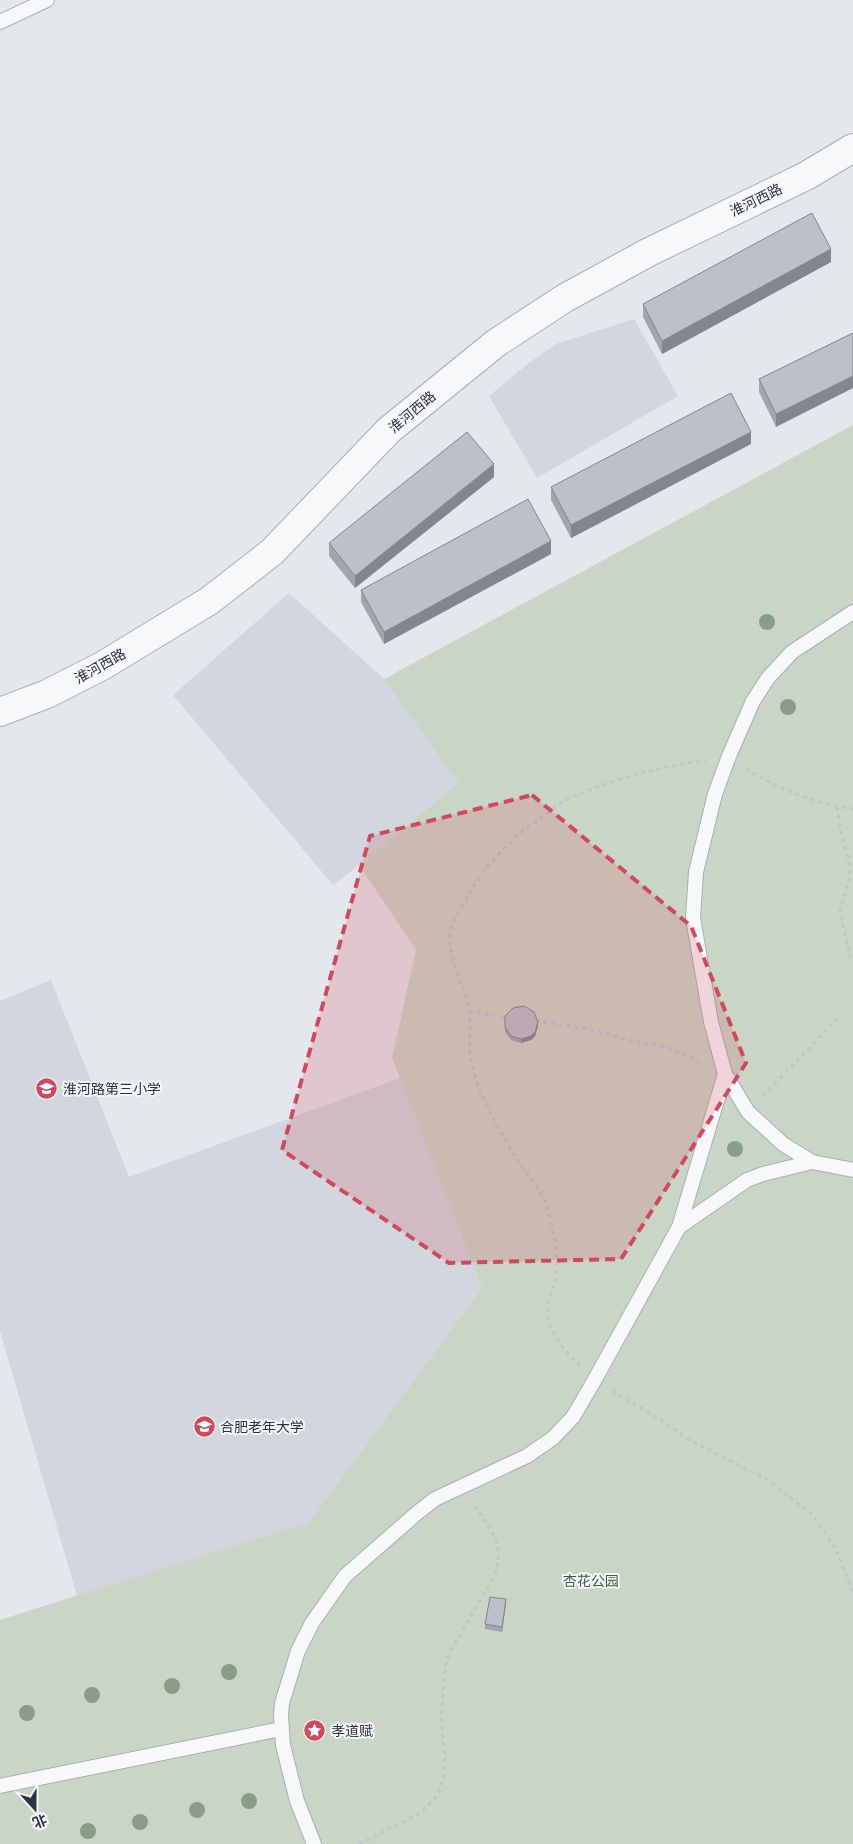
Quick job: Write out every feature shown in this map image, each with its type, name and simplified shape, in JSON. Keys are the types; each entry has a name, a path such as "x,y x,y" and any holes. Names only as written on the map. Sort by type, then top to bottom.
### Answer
{"street":[{"name":"淮河西路","path":"0,712 48,694 102,666 210,601 272,552 390,430 496,343 582,289 650,252 806,176 853,148"}],"lane":[{"path":"0,22 47,0"},
{"path":"853,612 792,652 779,664 753,701 715,794 696,872 693,918 712,1022 725,1074 748,1112 783,1144 812,1162 853,1170"},
{"path":"314,1844 296,1801 283,1745 280,1716 282,1703 298,1651 312,1623 346,1576 435,1499 527,1456 553,1438 572,1417 594,1381 679,1227 725,1074"},
{"path":"679,1227 747,1180 762,1174 812,1162"},
{"path":"0,1786 282,1729"}],"path":[{"path":"853,809 837,807 760,779 729,756 654,769 570,798 531,823 494,858 475,884 450,932 450,944 469,1011 470,1054 481,1092 513,1153 534,1181 544,1200 553,1231 557,1268 548,1306 550,1321 557,1339 594,1381 688,1439 770,1481 812,1515 835,1547 853,1592"},
{"path":"837,807 849,861 850,875 840,911 850,958"},
{"path":"469,1011 510,1018"},
{"path":"748,1112 837,1019"},
{"path":"528,1020 584,1028 637,1042 668,1047 725,1074"},
{"path":"359,1844 419,1814 435,1798 441,1787 445,1758 441,1719 444,1667 450,1652 495,1575 499,1564 498,1548 494,1534 461,1488"}],"highlighted area":[{"path":"532,795 691,926 746,1063 621,1259 449,1263 282,1150 370,836"}],"shaded area":[{"path":"634,319 678,396 537,478 489,396 529,363 556,344"},
{"path":"289,593 384,679 458,783 333,885 173,695"},
{"name":"合肥老年大学","path":"51,980 129,1177 400,1078 482,1288 309,1522 77,1596 0,1331 0,1001"}],"green space":[{"name":"杏花公园","path":"853,425 853,1844 0,1844 0,1620 309,1522 482,1288 392,1058 416,950 359,865 458,783 384,679"}],"building":[{"path":"812,213 831,249 662,341 643,304"},
{"path":"853,333 853,376 776,414 759,379"},
{"path":"731,393 751,432 571,525 551,487"},
{"path":"467,432 494,464 355,576 329,543"},
{"path":"528,499 551,541 384,632 361,590"},
{"path":"524,1006 534,1012 538,1022 535,1032 531,1036 521,1039 511,1036 505,1027 505,1016 513,1008"},
{"path":"490,1597 506,1599 502,1627 485,1624"}],"place":[{"name":"淮河路第三小学","path":"47,1089"},
{"name":"合肥老年大学","path":"204,1427"},
{"name":"孝道赋","path":"315,1731"}]}
